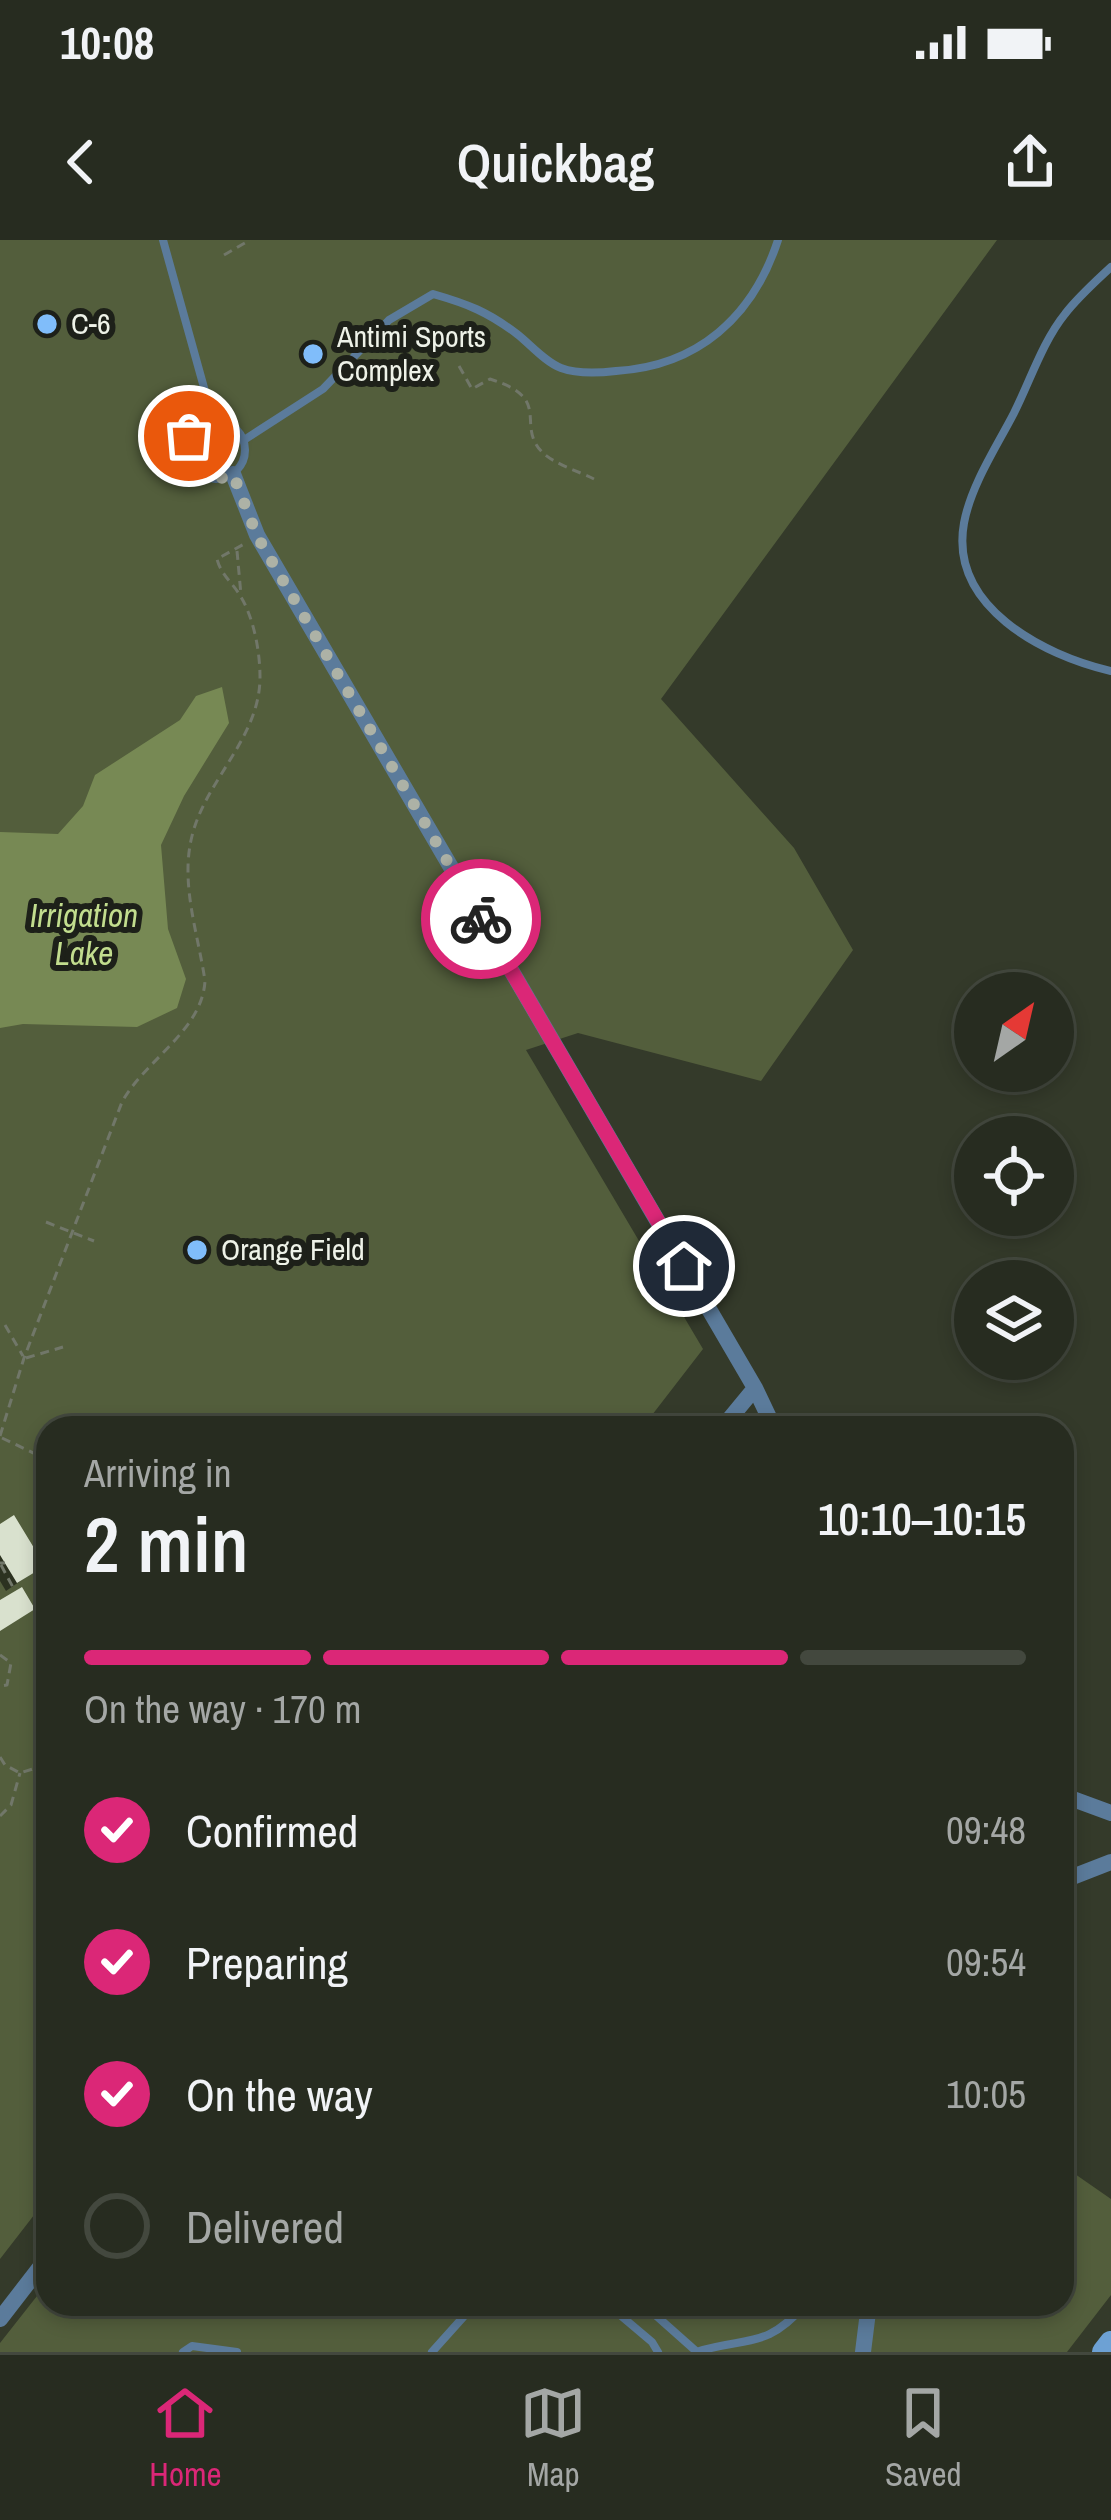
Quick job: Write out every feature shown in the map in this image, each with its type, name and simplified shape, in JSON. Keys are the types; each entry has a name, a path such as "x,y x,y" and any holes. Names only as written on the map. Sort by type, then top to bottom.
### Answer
{"street":[{"path":"233,474 257,536 768,1416"},
{"path":"732,1416 755,1388"},
{"path":"1074,1799 1111,1813"},
{"path":"1074,1876 1111,1862"},
{"path":"0,2319 36,2273"},
{"path":"862,2352 867,2316"},
{"path":"1104,2352 1111,2343"}],"lane":[{"path":"164,240 213,420"},
{"path":"244,440 323,389 388,320 433,294 479,307 559,368 598,373 650,369 700,349 742,313 768,270 778,240"},
{"path":"1111,267 1063,316 984,472 964,520 962,564 991,608 1017,632 1072,662 1111,671"},
{"path":"213,420 233,425 244,440 244,459 233,474 206,477 187,456 189,436 213,420"},
{"path":"432,2352 465,2316"},
{"path":"621,2316 658,2352"},
{"path":"656,2316 696,2352 767,2338 795,2316"},
{"path":"183,2352 191,2346 237,2352"}],"path":[{"path":"224,255 250,240"},
{"path":"458,366 472,389 490,380 524,395 538,447 546,456 594,479"},
{"path":"243,599 220,571 217,559 257,536"},
{"path":"36,1454 0,1436 24,1358 131,1086 188,1024 204,997 188,854 201,811 235,754 260,692 257,649 243,599 237,549"},
{"path":"46,1222 94,1241"},
{"path":"5,1325 24,1358"},
{"path":"24,1358 63,1347"},
{"path":"2,1564 15,1591"},
{"path":"0,1655 11,1663 7,1685 0,1686"},
{"path":"0,1756 4,1766 20,1773 36,1767"},
{"path":"0,1816 11,1805 20,1773"}],"shaded area":[{"path":"0,240 997,240 661,699 794,848 853,950 761,1081 578,1033 526,1050 703,1349 651,1416 36,1416 36,2212 0,2259"},
{"path":"1074,2173 1111,2199 1111,2295 1067,2352 0,2352 0,2343 36,2297 36,2316 1074,2316"}],"water":[{"name":"Irrigation Lake","path":"222,687 229,723 184,796 161,845 168,929 186,979 177,1008 137,1027 23,1024 0,1028 0,832 58,834 83,806 95,775 180,720 196,696"}],"building":[{"path":"14,1515 36,1551 36,1571 17,1583 0,1555 0,1524"},
{"path":"22,1587 35,1609 0,1631 0,1600"}],"way so far":[{"path":"189,436 187,456 198,473 215,479 233,474 257,536 481,919"}],"place":[{"name":"C-6","path":"47,324"},
{"name":"Antimi Sports Complex","path":"313,354"},
{"name":"Orange Field","path":"197,1250"}],"route":[{"path":"481,919 684,1266"}]}
